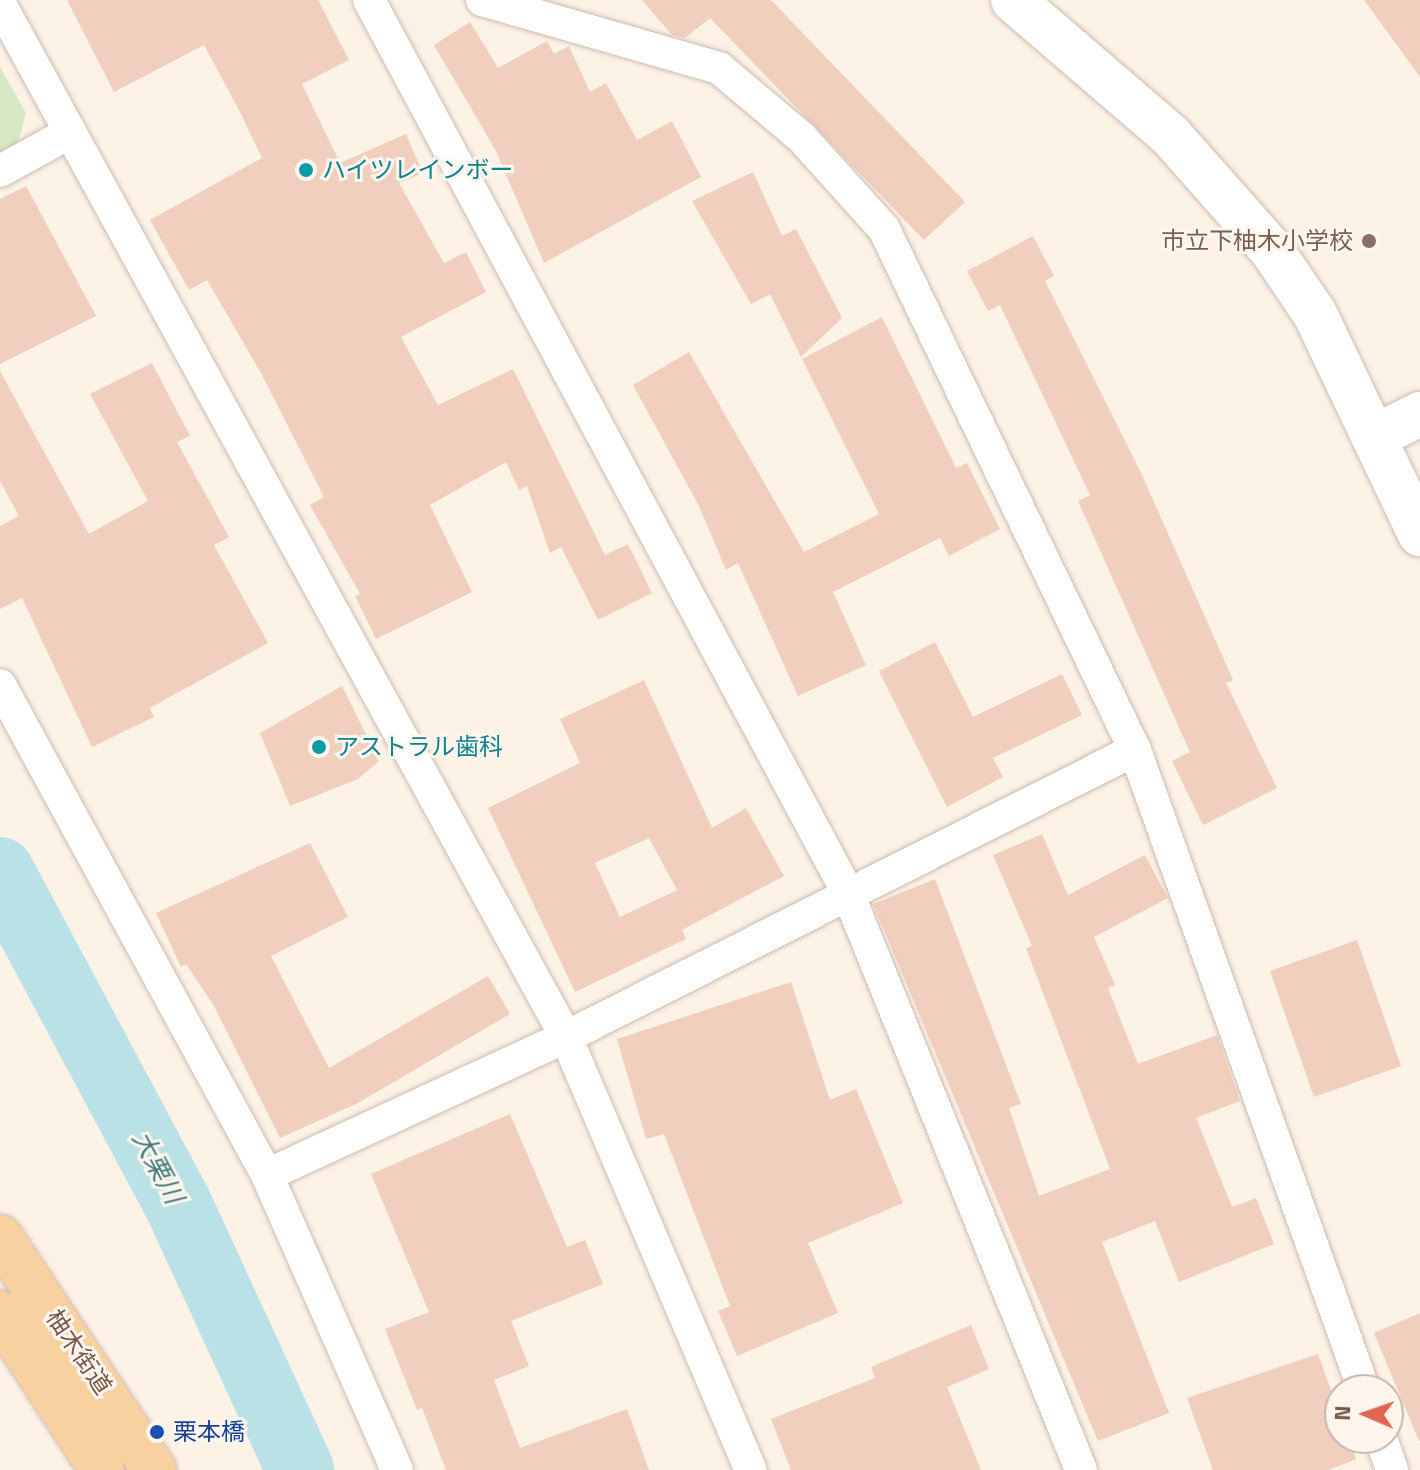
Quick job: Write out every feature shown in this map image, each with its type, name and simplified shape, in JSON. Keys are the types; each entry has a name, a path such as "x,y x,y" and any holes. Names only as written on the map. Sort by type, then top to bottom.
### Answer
{"main road":[{"name":"柚木街道","path":"0,1237 154,1470"},
{"name":"柚木街道","path":"0,1313 102,1470"}],"street":[{"path":"369,0 847,891 1081,1470"},
{"path":"482,0 719,68 802,138 884,229 1135,750 1358,1374"},
{"path":"1013,0 1228,194 1315,314 1376,436 1420,534"},
{"path":"0,4 566,1037 751,1470"},
{"path":"0,171 69,133"},
{"path":"1376,436 1420,414"},
{"path":"0,685 267,1175 397,1470"},
{"path":"267,1175 566,1037 847,891 1135,750"}],"green space":[{"path":"0,67 26,113 18,142 0,152"}],"building":[{"path":"67,0 318,0 349,60 302,84 340,163 406,134 423,173 399,183 444,263 466,252 486,292 401,337 438,405 513,369 605,555 628,544 652,593 598,620 561,547 550,553 527,486 519,490 506,462 430,505 472,592 376,639 355,596 360,594 310,505 324,497 261,373 207,280 189,290 150,220 262,158 241,114 204,45 114,92"},
{"path":"642,0 771,0 965,202 924,240 710,18 685,38 672,35"},
{"path":"1364,0 1420,0 1420,77"},
{"path":"470,22 498,68 547,41 554,54 569,46 590,92 606,83 637,140 672,121 701,177 544,263 496,151 434,45"},
{"path":"753,172 782,236 796,229 842,318 801,357 770,294 751,304 692,201"},
{"path":"26,186 96,316 0,364 0,199"},
{"path":"1033,236 1054,276 1045,281 1141,473 1233,680 1226,683 1277,788 1203,825 1172,761 1190,752 1078,501 1090,495 1000,305 988,311 967,271"},
{"path":"882,317 956,468 967,463 1000,529 949,556 940,538 833,592 866,665 798,696 738,563 726,570 699,506 633,385 689,352 804,552 879,514 802,359"},
{"path":"152,363 190,436 177,442 229,537 214,545 268,643 150,708 154,717 92,747 22,598 0,609 0,526 19,516 0,481 0,371 89,534 148,501 90,394"},
{"path":"935,642 973,717 1062,674 1082,715 993,758 1003,777 947,807 879,671"},
{"path":"644,680 712,828 746,808 784,876 682,930 686,939 575,992 488,808 580,763 560,719","holes":["649,838 677,890 620,917 595,863"]},
{"name":"アストラル歯科","path":"342,686 379,761 358,779 290,806 260,733"},
{"path":"1042,834 1068,895 1145,855 1168,898 1094,937 1115,985 1108,988 1138,1064 1217,1035 1240,1101 1196,1118 1232,1207 1256,1198 1274,1244 1179,1282 1155,1221 1102,1242 1169,1413 1098,1441 873,904 935,879 1021,1104 1009,1108 1039,1196 1110,1169 1026,948 1032,946 993,855"},
{"path":"310,843 348,917 271,956 329,1068 488,976 510,1014 358,1103 280,1138 214,1006 186,964 181,967 156,913"},
{"path":"1357,940 1401,1066 1314,1097 1270,971"},
{"path":"791,982 830,1100 856,1089 903,1203 808,1243 838,1313 737,1356 718,1311 730,1306 664,1134 646,1139 617,1039"},
{"path":"510,1114 567,1247 585,1240 603,1284 511,1321 529,1366 494,1380 520,1448 627,1409 649,1470 446,1470 422,1408 417,1410 385,1329 429,1312 371,1174"},
{"path":"1420,1313 1420,1441 1404,1405 1404,1374 1391,1374 1374,1333"},
{"path":"971,1325 989,1369 947,1387 981,1470 791,1470 771,1419 875,1378 871,1367"},
{"path":"1318,1354 1325,1374 1324,1454 1354,1454 1356,1459 1329,1470 1213,1470 1187,1398"}],"waterway":[{"name":"大栗川","path":"0,871 177,1202 300,1470"}],"place":[{"name":"ハイツレインボー","path":"306,170"},
{"name":"市立下柚木小学校","path":"1369,241"},
{"name":"アストラル歯科","path":"319,747"},
{"name":"栗本橋","path":"157,1432"}]}
